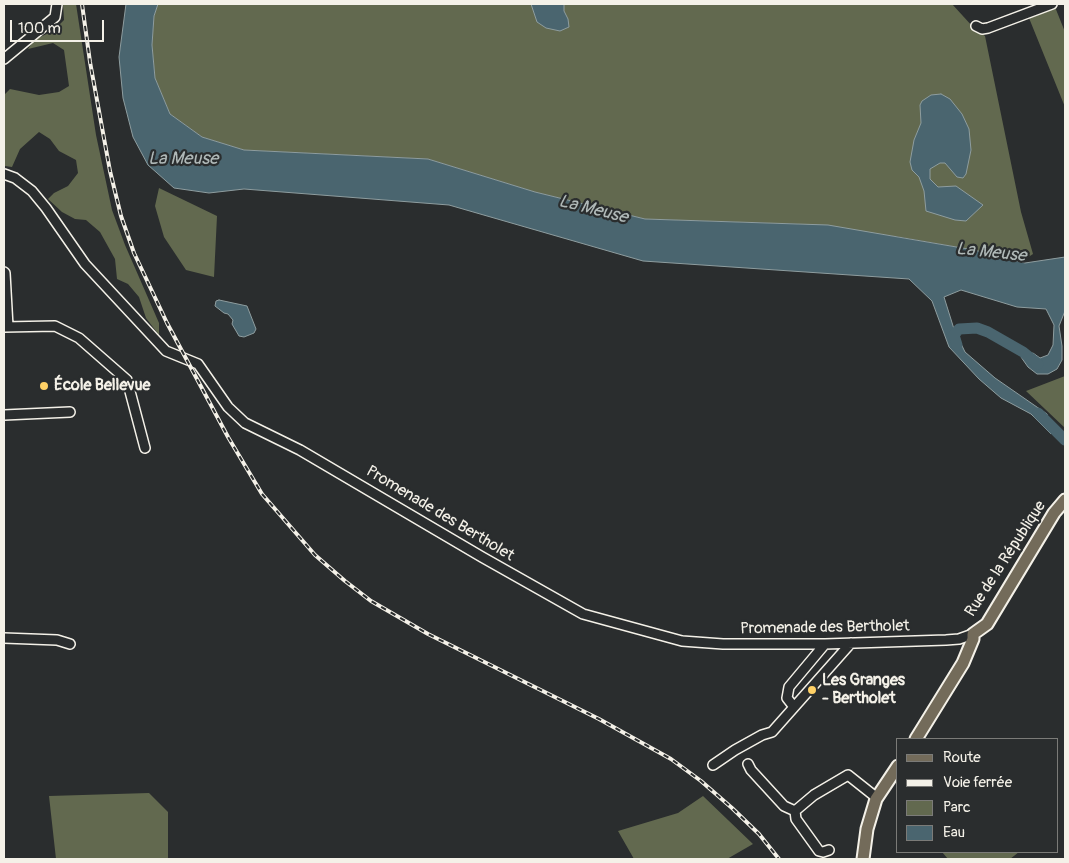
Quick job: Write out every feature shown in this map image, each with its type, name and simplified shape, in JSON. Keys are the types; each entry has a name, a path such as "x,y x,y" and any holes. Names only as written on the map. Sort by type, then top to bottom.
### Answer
{"main road":[{"name":"Rue de la République","path":"972,634 987,624 1047,524 1065,500"},
{"path":"917,738 963,663 973,639 972,634"},
{"path":"863,859 867,829 877,798 896,769"}],"street":[{"path":"4,59 55,17 57,4"},
{"path":"976,26 982,29 988,28 1052,4"},
{"name":"Promenade des Bertholet","path":"4,174 15,178 32,191 85,264 166,351 174,356 198,364 228,407 250,427 300,450 482,557 584,614 682,641 723,644 825,644 946,640 959,639 972,634"},
{"path":"4,272 6,327 55,326 78,338 126,380 145,448"},
{"path":"4,415 70,412"},
{"path":"4,638 57,640 70,644"},
{"path":"713,765 735,750 762,735 772,732 851,643"},
{"path":"794,707 787,698 789,687 825,644"},
{"path":"748,764 751,770 784,806 795,812"},
{"path":"795,812 814,795 848,775 877,798"},
{"path":"795,812 796,820 819,851 829,850"}],"green space":[{"path":"63,4 76,4 96,135 112,210 159,323 159,335 146,318 139,297 128,284 117,279 115,259 100,232 86,220 75,219 62,212 48,199 54,193 68,186 78,173 76,160 59,151 50,139 39,132 20,149 12,167 5,166 5,94 10,89 39,95 59,92 69,86 64,50 53,43 28,49 34,40 53,31 64,20"},
{"path":"157,4 952,4 973,27 985,36 1021,212 1033,254 1021,262 974,250 900,237 800,224 645,219 535,192 428,159 244,150 202,137 170,114 155,78 152,45 154,16"},
{"path":"1055,7 1065,32 1065,107 1029,18"},
{"path":"159,188 217,216 214,277 186,270 164,237 155,206"},
{"path":"1065,376 1065,428 1026,391"},
{"path":"149,793 168,812 168,859 56,859 49,796"},
{"path":"703,796 753,844 727,859 634,859 618,831 678,813"},
{"path":"943,853 1018,853 1010,859 948,859"}],"water":[{"name":"La Meuse","path":"126,4 158,4 154,16 152,45 155,78 170,114 202,137 244,150 428,159 535,192 645,219 828,225 974,250 1025,263 1065,257 1065,311 1059,326 1062,360 1057,369 1048,374 1037,374 1028,367 1021,357 1033,353 1040,358 1048,355 1053,345 1054,325 1046,309 1017,307 961,290 944,297 954,329 965,352 995,378 1047,414 1051,434 1031,414 1001,398 979,379 949,347 932,301 909,279 643,261 449,205 244,189 209,193 174,188 148,165 133,137 123,98 119,57"},
{"path":"531,4 564,4 569,27 560,31 546,28 537,22"},
{"path":"941,94 950,99 962,114 969,129 971,150 966,174 963,178 957,177 945,163 940,163 930,169 930,179 938,187 956,186 983,205 966,221 955,220 926,211 924,191 919,177 912,170 910,162 914,140 921,123 920,105 922,101 931,95"},
{"path":"216,301 247,306 256,329 254,333 244,337 239,336 232,324 233,320 228,314 215,306"}],"waterway":[{"path":"957,345 954,335 959,329 977,328 988,332 1023,352 1038,364"},
{"path":"1038,413 1065,440"}],"railway":[{"path":"82,4 90,62 110,171 121,216 134,253 167,323 228,437 262,494 315,555 371,601 428,634 599,719 671,759 701,781 732,808 759,834 779,859"}],"place":[{"name":"École Bellevue","path":"44,386"},
{"name":"Les Granges - Bertholet","path":"812,690"}]}
